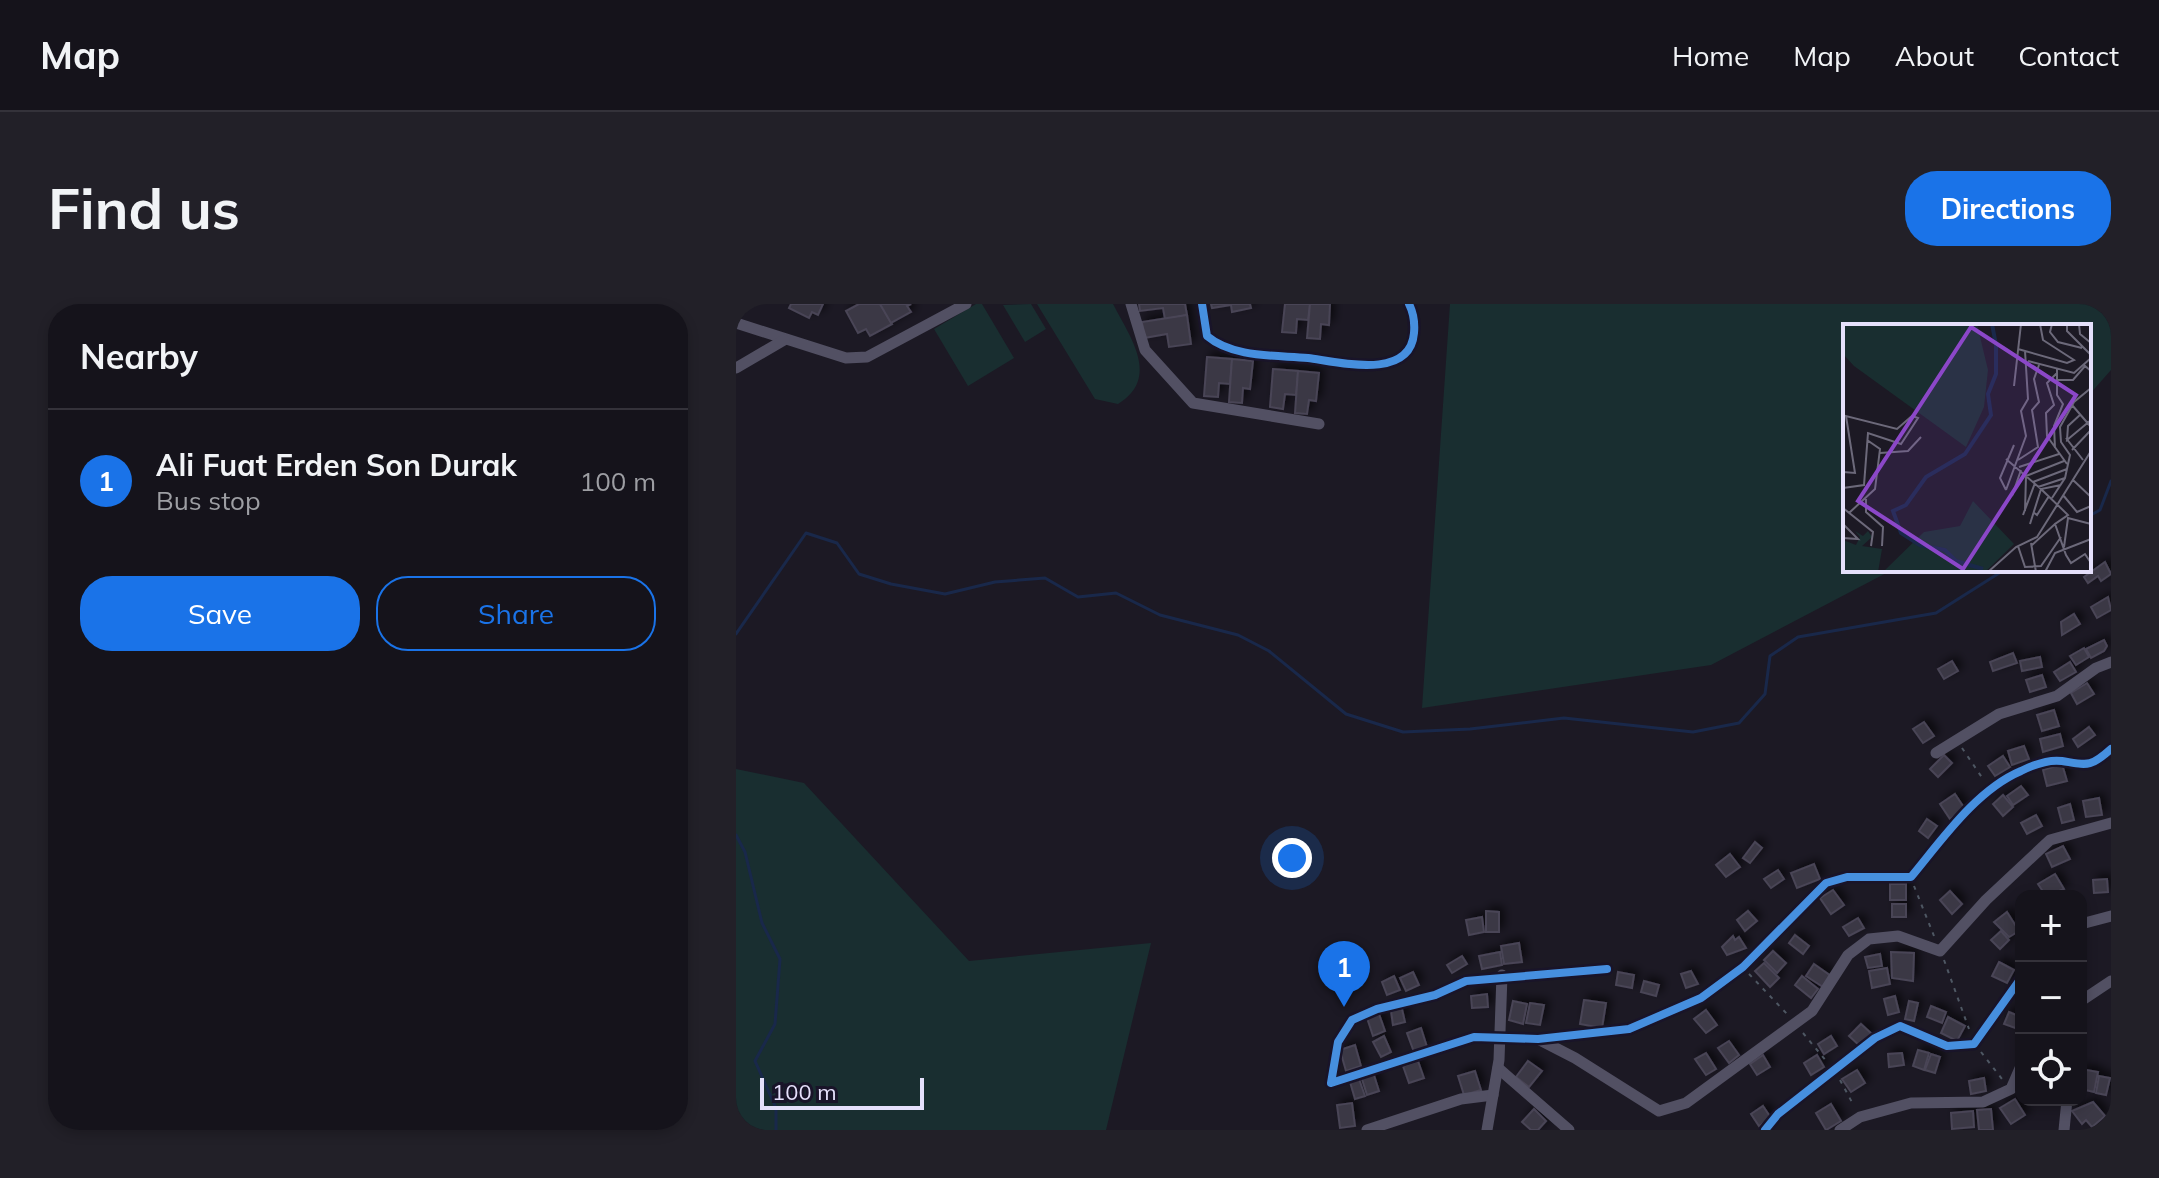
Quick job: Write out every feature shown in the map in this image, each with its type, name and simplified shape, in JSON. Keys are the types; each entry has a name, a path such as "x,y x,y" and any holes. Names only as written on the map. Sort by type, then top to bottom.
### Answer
{"street":[{"path":"736,323 846,358 867,357 966,304"},
{"path":"1131,304 1145,350 1193,403 1319,424"},
{"path":"1202,304 1207,336 1229,349 1374,366 1404,356 1414,341 1415,322 1409,304"},
{"path":"736,368 784,340"},
{"path":"1936,753 1999,714 2057,696 2096,668 2111,662"},
{"path":"1607,969 1502,975 1466,981 1435,995 1377,1009 1352,1020 1338,1042 1331,1083 1474,1037 1538,1039 1629,1029 1701,998 1743,967 1826,883 1847,877 1911,877 1943,837 1991,790 2018,772 2045,762 2061,761 2082,767 2098,761 2111,749"},
{"path":"1538,1039 1575,1058 1659,1111 1686,1103 1812,1011 1848,955 1869,939 1898,936 1940,951 1986,900 2050,840 2111,823"},
{"path":"2087,922 2111,916"},
{"path":"1487,1130 1498,1068 1502,975"},
{"path":"2087,997 2111,981"},
{"path":"1765,1130 1778,1114 1836,1072 1875,1038 1900,1026 1947,1046 1974,1044 2015,986"},
{"path":"1498,1068 1569,1130"},
{"path":"1840,1130 1860,1117 1911,1103 1983,1102 2011,1089 2015,1080"},
{"path":"1367,1130 1461,1099 1493,1095"},
{"path":"2064,1130 2066,1106"}],"path":[{"path":"1955,739 1991,790"},
{"path":"1911,877 1974,1044 2011,1089"},
{"path":"1743,967 1836,1072 1860,1117"}],"green space":[{"path":"976,304 982,304 1014,358 968,386 934,329"},
{"path":"1031,304 1046,329 1025,342 1003,305"},
{"path":"1037,304 1113,304 1138,357 1138,382 1131,394 1118,404 1095,399"},
{"path":"1450,304 2111,304 2111,370 2091,393 2091,324 1843,324 1843,572 1888,572 1711,665 1422,708"},
{"path":"736,769 804,783 969,961 1151,943 1106,1130 736,1130"}],"building":[{"path":"791,304 823,304 818,315 812,312 809,318 789,308"},
{"path":"859,304 880,304 892,324 870,336 866,329 858,333 846,311"},
{"path":"880,304 911,304 907,306 911,312 891,323"},
{"path":"1139,304 1185,304 1187,315 1165,319 1163,308 1140,311"},
{"path":"1211,304 1250,304 1251,308 1232,312 1231,305 1212,308"},
{"path":"1285,304 1310,304 1308,320 1297,319 1296,333 1282,332"},
{"path":"1310,304 1330,304 1329,325 1321,324 1320,339 1307,338"},
{"path":"1187,315 1191,344 1169,347 1167,334 1144,338 1142,322"},
{"path":"1207,357 1232,359 1230,384 1219,383 1218,397 1204,396"},
{"path":"1232,359 1253,361 1250,389 1243,388 1242,403 1229,402"},
{"path":"1273,369 1298,371 1296,395 1285,394 1283,409 1270,407"},
{"path":"1298,371 1319,373 1316,401 1309,400 1307,414 1295,413"},
{"path":"2105,562 2111,574 2101,581 2098,576 2088,583 2084,577"},
{"path":"2108,597 2111,610 2097,618 2091,607"},
{"path":"2074,614 2080,624 2062,635 2061,622"},
{"path":"2104,640 2107,646 2104,651 2091,658 2086,649"},
{"path":"2084,648 2089,657 2076,665 2070,656"},
{"path":"2013,653 2017,663 1993,671 1990,662"},
{"path":"2040,657 2042,667 2022,671 2020,661"},
{"path":"1952,661 1958,671 1944,679 1938,669"},
{"path":"2070,662 2076,672 2060,681 2054,672"},
{"path":"2042,675 2046,687 2030,692 2026,680"},
{"path":"2087,683 2094,694 2077,704 2071,693"},
{"path":"2054,710 2059,726 2042,731 2037,715"},
{"path":"1924,722 1934,736 1923,743 1913,729"},
{"path":"2089,727 2095,735 2078,747 2073,739"},
{"path":"2060,734 2063,746 2043,752 2040,739"},
{"path":"2024,746 2029,759 2012,765 2008,751"},
{"path":"1944,755 1952,763 1938,777 1930,769"},
{"path":"2003,756 2010,767 1995,776 1988,766"},
{"path":"2062,764 2067,781 2047,786 2043,770"},
{"path":"2021,786 2028,795 2013,805 2007,796"},
{"path":"1955,794 1965,809 1950,819 1940,804"},
{"path":"2003,795 2013,807 2003,816 1993,804"},
{"path":"2099,798 2102,815 2086,817 2083,801"},
{"path":"2070,804 2074,820 2062,823 2058,808"},
{"path":"2036,815 2042,826 2027,834 2021,823"},
{"path":"1927,819 1937,826 1928,838 1919,831"},
{"path":"1755,842 1762,848 1750,863 1743,858"},
{"path":"2063,846 2070,859 2052,867 2046,854"},
{"path":"1730,854 1740,867 1726,877 1716,865"},
{"path":"1814,864 1820,879 1797,888 1791,873"},
{"path":"1778,870 1784,879 1771,888 1764,879"},
{"path":"2055,874 2064,889 2042,890 2038,884"},
{"path":"2107,879 2108,892 2094,893 2093,880"},
{"path":"1890,884 1906,884 1906,900 1890,900"},
{"path":"1833,890 1844,905 1831,914 1820,898"},
{"path":"1950,891 1962,904 1952,914 1940,900"},
{"path":"1892,904 1906,904 1906,917 1892,917"},
{"path":"1486,911 1499,912 1499,932 1486,932"},
{"path":"1748,911 1757,921 1745,931 1737,920"},
{"path":"2007,912 2015,925 2015,933 2009,937 1994,922"},
{"path":"1482,917 1484,932 1469,935 1466,920"},
{"path":"1858,918 1864,928 1849,936 1843,927"},
{"path":"2001,931 2009,940 2000,949 1991,940"},
{"path":"1795,935 1809,946 1803,954 1789,943"},
{"path":"1733,936 1735,940 1739,937 1746,948 1727,955 1722,947"},
{"path":"1519,943 1522,962 1504,964 1501,946"},
{"path":"1773,951 1786,963 1777,973 1764,960"},
{"path":"1500,952 1502,965 1482,969 1479,956"},
{"path":"1891,952 1914,953 1913,981 1892,978"},
{"path":"1880,954 1882,966 1868,968 1865,957"},
{"path":"1462,956 1467,964 1452,973 1447,965"},
{"path":"1999,962 2014,970 2007,983 1992,976"},
{"path":"1764,963 1779,978 1770,987 1755,971"},
{"path":"1814,964 1831,976 1823,987 1806,976"},
{"path":"1887,968 1890,984 1872,988 1869,971"},
{"path":"1691,971 1698,984 1686,988 1681,974"},
{"path":"1413,972 1419,985 1406,991 1400,978"},
{"path":"1618,972 1634,975 1632,988 1616,985"},
{"path":"1394,976 1400,990 1387,995 1382,982"},
{"path":"1802,976 1818,989 1811,998 1795,985"},
{"path":"1644,981 1659,985 1656,996 1641,992"},
{"path":"1487,994 1488,1007 1472,1008 1471,996"},
{"path":"1895,996 1899,1012 1888,1015 1884,999"},
{"path":"1584,1000 1606,1003 1602,1028 1580,1024"},
{"path":"1513,1001 1527,1004 1523,1024 1509,1020"},
{"path":"1909,1001 1918,1003 1914,1021 1905,1019"},
{"path":"1530,1003 1544,1005 1540,1025 1526,1023"},
{"path":"1931,1006 1946,1012 1942,1023 1927,1017"},
{"path":"1402,1009 1405,1022 1393,1025 1391,1011"},
{"path":"1706,1010 1717,1025 1706,1033 1694,1019"},
{"path":"2009,1012 2015,1014 2015,1028 2004,1024"},
{"path":"1379,1014 1385,1031 1373,1036 1367,1018"},
{"path":"1948,1017 1965,1026 1957,1041 1941,1033"},
{"path":"1861,1024 1872,1034 1860,1046 1849,1036"},
{"path":"1421,1028 1427,1047 1414,1052 1407,1033"},
{"path":"1384,1036 1391,1052 1381,1057 1373,1042"},
{"path":"1831,1036 1837,1046 1824,1054 1818,1044"},
{"path":"1729,1041 1739,1055 1729,1063 1718,1048"},
{"path":"1355,1045 1361,1066 1346,1071 1340,1050"},
{"path":"1918,1050 1929,1053 1924,1070 1913,1066"},
{"path":"1706,1053 1716,1069 1706,1075 1695,1059"},
{"path":"1902,1053 1904,1065 1889,1067 1888,1054"},
{"path":"1931,1054 1940,1057 1935,1073 1925,1070"},
{"path":"1763,1055 1770,1067 1757,1075 1750,1064"},
{"path":"1817,1055 1824,1067 1811,1075 1804,1063"},
{"path":"1418,1061 1424,1078 1409,1083 1403,1066"},
{"path":"1528,1061 1542,1071 1529,1087 1516,1077"},
{"path":"1857,1070 1865,1083 1851,1092 1842,1079"},
{"path":"2087,1070 2098,1072 2094,1092 2087,1090"},
{"path":"1475,1071 1481,1090 1464,1095 1458,1076"},
{"path":"1373,1072 1379,1091 1367,1095 1361,1076"},
{"path":"2099,1076 2110,1078 2106,1095 2096,1093"},
{"path":"1984,1078 1986,1091 1971,1094 1969,1081"},
{"path":"1359,1079 1365,1096 1355,1099 1350,1082"},
{"path":"2015,1099 2015,1106 2019,1106 2025,1115 2011,1124 2000,1108"},
{"path":"2093,1102 2105,1116 2092,1127 2086,1120 2082,1124 2072,1111"},
{"path":"1352,1103 1355,1126 1340,1128 1337,1105"},
{"path":"1831,1104 1841,1121 1826,1130 1816,1113"},
{"path":"1763,1106 1771,1118 1759,1126 1751,1114"},
{"path":"1534,1109 1546,1121 1538,1130 1531,1130 1522,1122"},
{"path":"1991,1109 1993,1130 1979,1130 1977,1110"},
{"path":"1973,1111 1974,1127 1952,1129 1951,1113"}],"waterway":[{"path":"2091,515 2100,510 2111,481"},
{"path":"736,634 806,533 837,543 859,574 891,584 945,594 995,582 1045,578 1078,597 1116,593 1160,615 1238,635 1269,651 1346,714 1403,732 1470,729 1564,718 1693,732 1739,723 1765,694 1770,656 1798,637 1936,613 2001,572"},
{"path":"736,835 745,852 762,923 780,959 775,1024 755,1061 776,1108 776,1130"}],"cycle path":[{"path":"1202,304 1207,336 1229,348 1255,354 1354,365 1387,363 1400,358 1410,348 1414,325 1409,304"},
{"path":"1607,969 1466,981 1435,995 1377,1009 1352,1020 1338,1042 1331,1083 1474,1037 1538,1039 1629,1029 1701,998 1743,967 1826,883 1847,877 1911,877 1974,803 2005,780 2046,762 2088,764 2111,749"},
{"path":"1765,1130 1778,1114 1875,1038 1900,1026 1947,1046 1974,1044 2015,986"}],"place":[{"name":"Ali Fuat Erden Son Durak","path":"1344,1007"}]}
